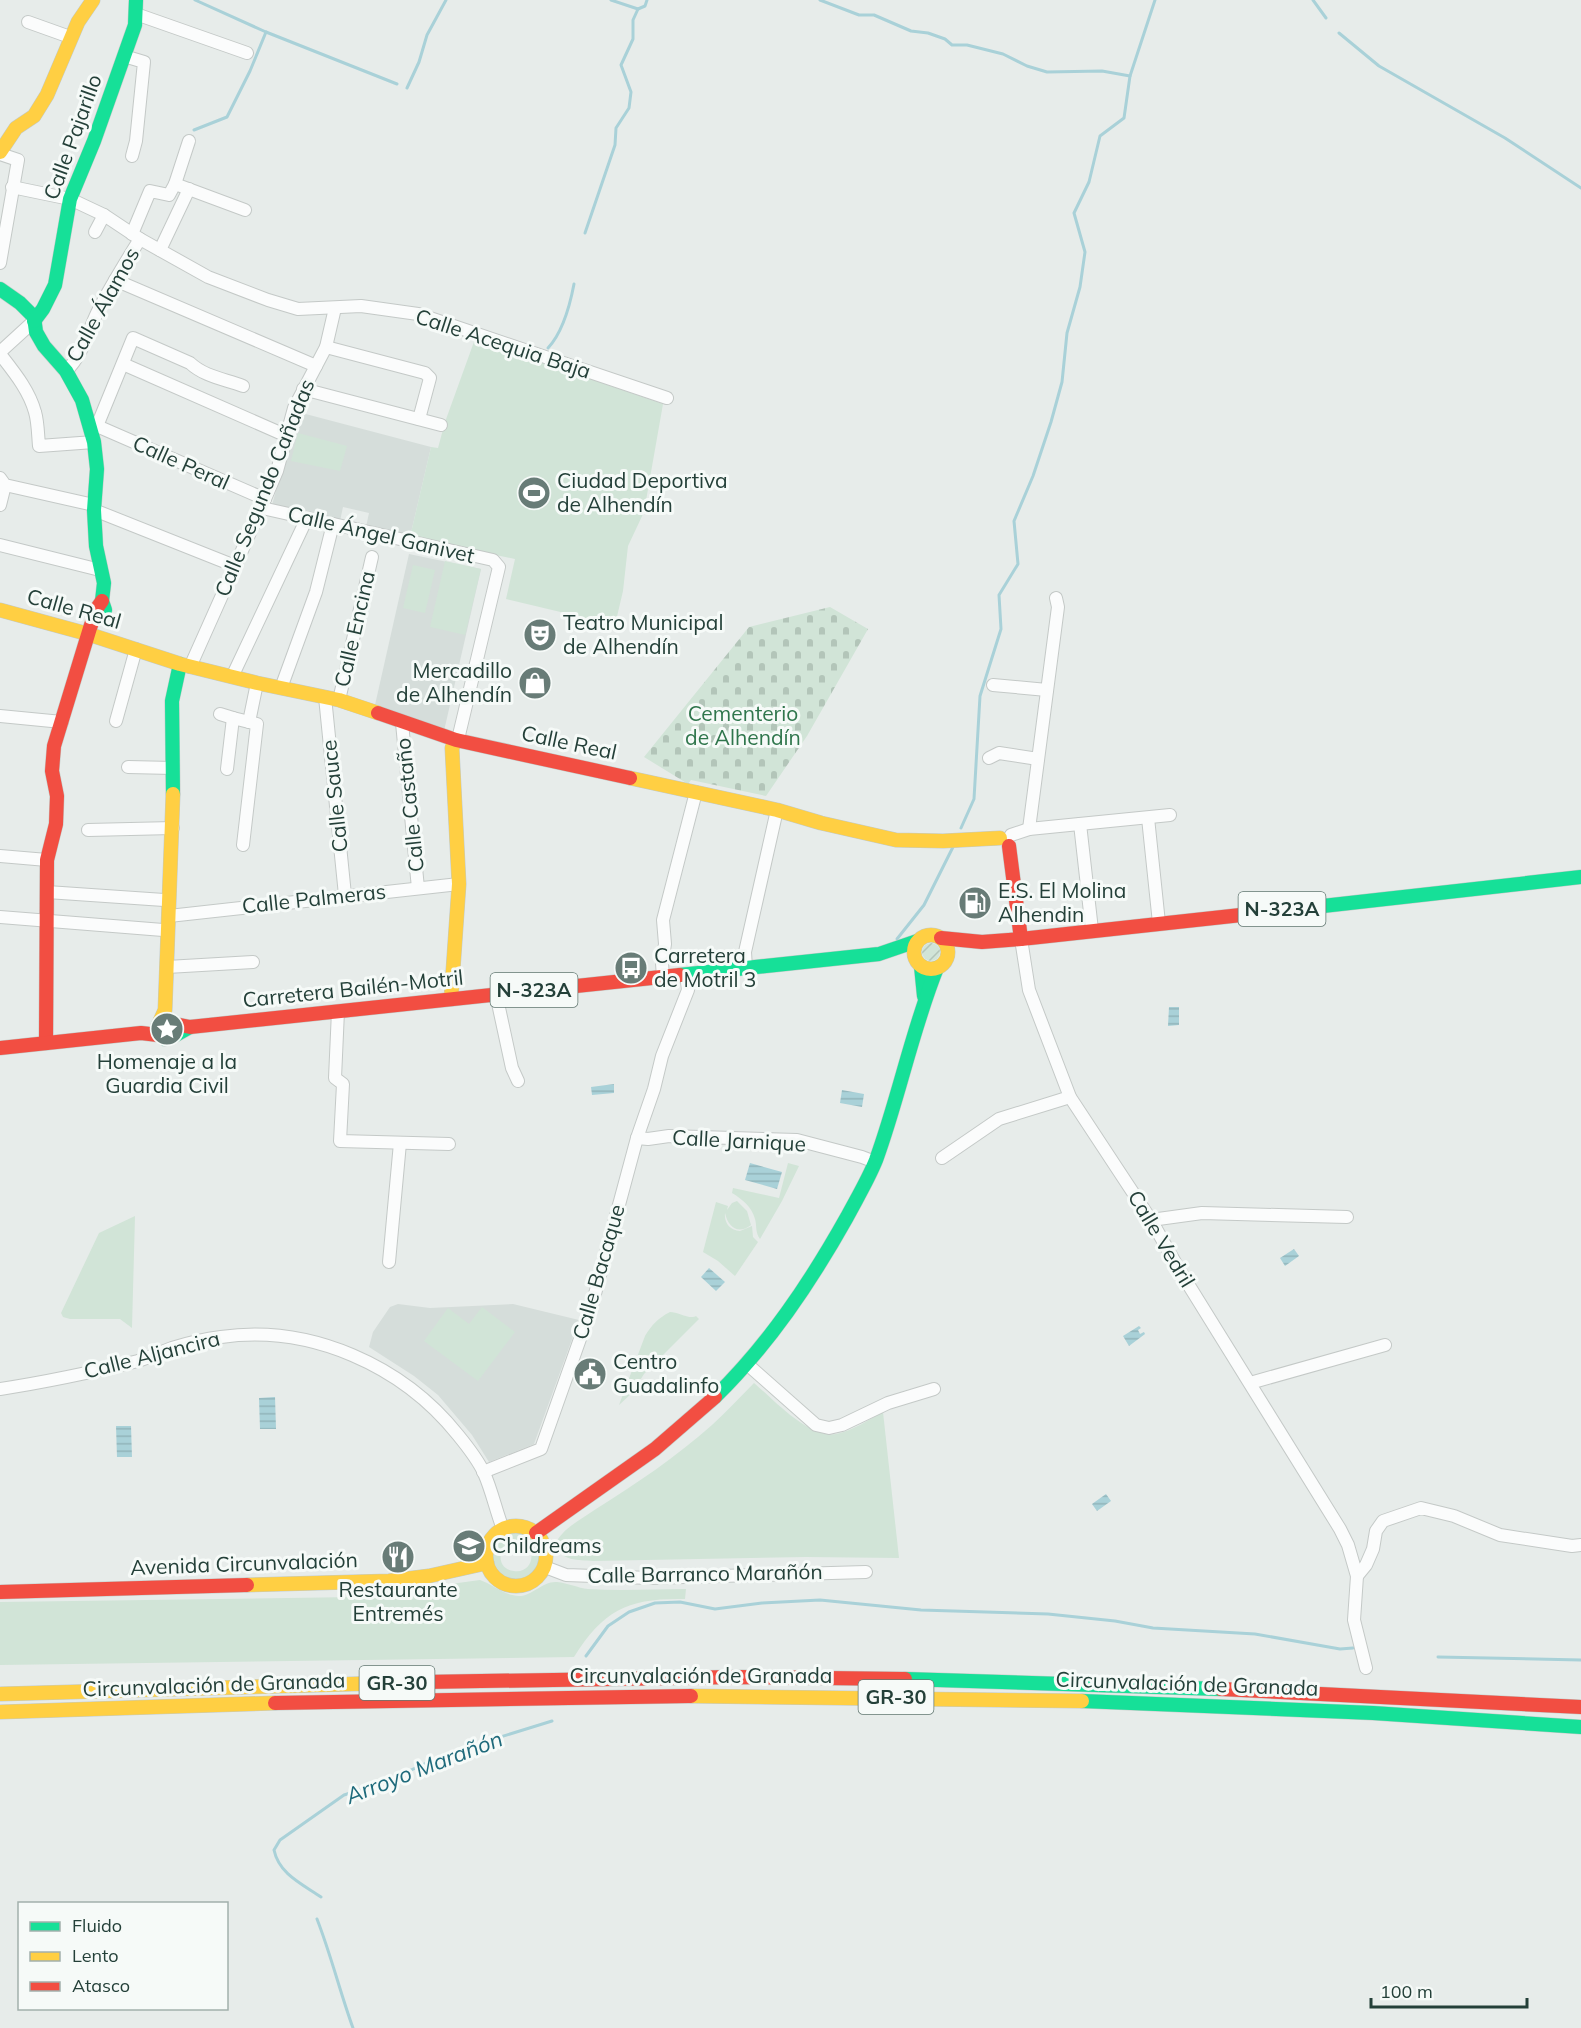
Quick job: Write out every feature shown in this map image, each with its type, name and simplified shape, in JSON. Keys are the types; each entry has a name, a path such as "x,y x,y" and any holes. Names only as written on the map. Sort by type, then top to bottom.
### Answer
{"main road":[{"path":"0,153 16,128 34,116 47,95 70,37 93,0"},
{"name":"Calle Pajarillo","path":"34,321 55,285 70,199 94,141 135,25 136,7"},
{"path":"0,289 21,303 34,317 36,332 44,346 66,370 82,400 94,432 97,470 94,508 96,546 104,584 102,601 105,611 54,746 52,771 57,796 56,824 47,860 46,1043"},
{"name":"Calle Real","path":"0,610 95,636 185,665 332,698 456,740 777,810 821,823 896,840 1006,840"},
{"path":"0,1048 141,1033 166,1024 169,869 173,828 172,701 185,665"},
{"path":"451,999 459,884 452,748 456,740"},
{"path":"1006,840 1021,939"},
{"name":"N-323A","path":"916,941 930,934 941,938 982,942 1021,939 1581,878"},
{"path":"941,938 948,947 947,957"},
{"path":"916,941 913,951 918,963 924,997"},
{"name":"Carretera Bailén-Motril","path":"166,1024 190,1027 879,954 916,941"},
{"name":"N-323A","path":"918,963 930,969 937,968 947,957 982,942"},
{"name":"Carretera Bailén-Motril","path":"879,954 918,963"},
{"path":"536,1533 624,1473 701,1410 747,1364 809,1285 875,1162 895,1105 924,997 937,968"},
{"path":"520,1526 536,1533 546,1548 545,1567 535,1580 527,1584 510,1586 495,1578 487,1563 487,1547 496,1533 503,1529 520,1526"},
{"name":"Avenida Circunvalación","path":"0,1592 389,1581 429,1576 487,1563"},
{"name":"Circunvalación de Granada","path":"0,1694 410,1682 758,1677 956,1679 1171,1686 1581,1707"},
{"path":"0,1681 55,1683 85,1692"},
{"name":"Circunvalación de Granada","path":"0,1712 493,1698 945,1697 1296,1709 1581,1727"},
{"path":"0,1722 32,1720 65,1710"}],"street":[{"path":"136,7 247,53"},
{"path":"28,22 70,37"},
{"path":"124,56 144,62 136,141 132,156"},
{"path":"189,141 175,184 245,210"},
{"path":"0,153 18,160 0,263"},
{"name":"Calle Álamos","path":"66,370 71,366 83,345 136,236 150,190 168,195 175,184"},
{"name":"Calle Acequia Baja","path":"12,187 70,199 104,214 159,250 208,276 268,300 297,309 361,306 418,314 667,398"},
{"path":"159,250 189,189"},
{"path":"95,232 104,214"},
{"path":"115,280 316,366"},
{"name":"Calle Segundo Cañadas","path":"185,665 264,504 277,471 294,408 326,347 335,308"},
{"path":"34,321 0,353 21,382 36,414 39,446 94,432 133,338 190,363 195,368 221,380 226,379 243,387"},
{"path":"326,347 425,373 430,378 419,419"},
{"path":"123,363 287,436"},
{"path":"303,389 441,425"},
{"name":"Calle Peral","path":"94,432 264,504"},
{"path":"0,505 2,482 94,508 235,566"},
{"name":"Calle Ángel Ganivet","path":"264,504 307,518 493,560 499,567 456,740"},
{"path":"232,677 307,518"},
{"path":"281,688 316,592 333,524"},
{"path":"0,546 100,570"},
{"name":"Calle Encina","path":"332,698 372,557"},
{"path":"1029,829 1058,607 1056,598"},
{"name":"Calle Real","path":"116,721 136,649"},
{"path":"249,722 257,683"},
{"path":"993,685 1047,690"},
{"name":"Calle Sauce","path":"332,698 345,896"},
{"path":"220,714 257,724 243,845"},
{"path":"0,716 62,722"},
{"path":"227,769 233,718"},
{"name":"Calle Castaño","path":"402,723 418,888"},
{"path":"989,758 999,753 1038,759"},
{"path":"128,767 173,768"},
{"path":"663,977 662,963 665,944 663,920 696,792"},
{"path":"747,968 745,952 777,810"},
{"path":"1006,840 1029,829 1170,815"},
{"path":"1148,818 1159,923"},
{"path":"1080,824 1092,930"},
{"path":"88,830 173,828"},
{"path":"0,856 47,860"},
{"name":"Calle Palmeras","path":"169,916 459,884"},
{"path":"47,892 164,900"},
{"path":"0,917 164,930"},
{"name":"Calle Vedril","path":"1021,939 1029,990 1070,1097 1151,1220 1180,1272 1348,1545 1357,1576 1354,1620 1366,1668"},
{"path":"167,967 254,962"},
{"name":"Calle Bacaque","path":"483,1472 541,1449 592,1305 637,1138 654,1089 662,1056 688,990 686,974"},
{"path":"496,994 518,1081"},
{"path":"338,1011 335,1078 343,1084 340,1141 449,1144"},
{"path":"942,1158 999,1119 1070,1097"},
{"name":"Calle Jarnique","path":"637,1138 669,1136 797,1140 875,1162"},
{"path":"389,1262 400,1143"},
{"path":"1151,1220 1202,1213 1347,1217"},
{"name":"Calle Aljancira","path":"0,1389 140,1360 196,1342 243,1335 271,1336 326,1345 362,1359 399,1380 444,1417 483,1472 503,1529"},
{"path":"1250,1383 1385,1345"},
{"path":"747,1364 816,1425 829,1428 842,1425 888,1403 934,1389"},
{"path":"1357,1576 1374,1549 1376,1531 1383,1521 1421,1508 1454,1516 1500,1535 1572,1546 1581,1545"},
{"name":"Calle Barranco Marañón","path":"545,1567 566,1575 650,1578 866,1572"}],"shaded area":[{"path":"298,412 431,447 410,537 366,527 369,513 343,507 340,521 272,505"},
{"path":"409,554 481,569 444,731 375,705"},
{"path":"398,1304 430,1308 513,1304 579,1320 534,1444 489,1462 472,1435 438,1395 414,1376 369,1347 373,1332 390,1307"}],"green space":[{"name":"Ciudad Deportiva de Alhendín","path":"475,339 663,404 644,512 628,546 623,591 615,625 506,599 515,559 410,537 431,447 438,448"},
{"path":"298,433 347,446 340,471 291,461"},
{"path":"445,561 481,569 465,635 430,627"},
{"path":"413,565 435,570 425,613 403,608"},
{"name":"Cementerio de Alhendín","path":"830,607 868,629 807,736 766,796 691,780 688,784 644,757 749,627"},
{"path":"931,943 937,946 940,952 937,958 931,961 925,958 922,952 925,946"},
{"path":"788,1163 799,1166 760,1239 752,1211 732,1193 733,1188 779,1198"},
{"path":"737,1201 747,1211 751,1225 742,1229 734,1228 728,1222 725,1213 727,1223 731,1228 740,1231 752,1226 753,1237 758,1242 735,1276 703,1252 716,1202 728,1206 727,1210 732,1203"},
{"path":"135,1216 132,1328 120,1319 63,1317 61,1313 99,1233"},
{"path":"482,1307 515,1332 478,1381 424,1341 448,1308 469,1324"},
{"path":"670,1312 696,1316 699,1319 644,1374 632,1393 619,1405 645,1336 655,1322"},
{"path":"754,1383 803,1424 826,1434 848,1430 883,1412 899,1558 806,1557 593,1561 571,1559 557,1550 555,1545 567,1529 641,1480 684,1448 712,1425"},
{"path":"515,1532 521,1533 536,1545 538,1563 525,1578 514,1580 505,1576 497,1568 493,1558 494,1547 500,1538","holes":["515,1540 523,1542 531,1552 530,1563 526,1568 514,1571 503,1566 501,1556 505,1546"]},
{"path":"480,1580 509,1594 519,1596 529,1594 552,1582 588,1589 686,1589 685,1599 665,1599 633,1604 608,1617 596,1628 574,1657 0,1665 0,1602 355,1597"}],"water":[{"path":"1169,1007 1179,1007 1179,1025 1168,1026"},
{"path":"614,1084 614,1093 592,1095 591,1087"},
{"path":"842,1090 864,1094 862,1107 840,1103"},
{"path":"750,1163 782,1172 777,1189 745,1180"},
{"path":"1294,1249 1299,1256 1285,1266 1280,1258"},
{"path":"709,1268 725,1282 716,1291 701,1277"},
{"path":"1139,1326 1140,1334 1144,1332 1145,1334 1129,1346 1123,1336"},
{"path":"275,1397 276,1429 260,1429 259,1398"},
{"path":"116,1426 131,1426 132,1457 117,1457"},
{"path":"1106,1494 1111,1501 1097,1511 1092,1504"}],"waterway":[{"path":"195,0 266,32 397,84"},
{"path":"407,88 419,62 427,35 446,0"},
{"path":"611,0 638,9 645,6 647,0"},
{"path":"820,0 859,15 874,15 911,31 928,33 945,39 952,45 967,45 1003,54 1027,66 1047,72 1102,71 1130,76"},
{"name":"Arroyo Marañón","path":"961,828 974,799 980,696 1001,629 999,595 1018,564 1014,521 1033,476 1051,422 1062,382 1067,333 1080,287 1085,252 1074,213 1089,182 1100,136 1124,118 1130,76 1155,0"},
{"path":"1313,0 1326,18"},
{"path":"585,233 615,145 616,128 629,108 631,92 621,65 633,39 633,20 638,9"},
{"path":"194,130 227,117 266,32"},
{"path":"1339,33 1379,66 1505,138 1581,188"},
{"path":"548,348 562,326 574,284"},
{"name":"Arroyo Marañón","path":"897,939 924,905 953,847"},
{"path":"586,1656 608,1626 629,1612 655,1603 680,1602 715,1609 762,1603 820,1600 921,1610 1048,1614 1115,1621 1153,1628 1255,1634 1340,1649 1353,1648"},
{"path":"1438,1657 1581,1660"},
{"name":"Arroyo Marañón","path":"321,1897 292,1878 281,1866 274,1850 280,1840 344,1795 382,1783 449,1753 552,1721"},
{"name":"Arroyo Marañón","path":"317,1919 353,2028"}],"traffic: fast":[{"path":"34,321 55,285 70,199 94,141 135,25 136,0"},
{"path":"0,289 20,303 34,317 36,332 44,346 66,371 82,400 94,442 97,469 94,510 96,546 104,583 102,601 105,610"},
{"path":"173,794 172,701 180,664"},
{"path":"1305,908 1581,877"},
{"path":"680,975 879,954 917,941"},
{"path":"921,966 924,996"},
{"path":"715,1397 753,1356 787,1312 833,1242 866,1182 884,1136 920,1015 937,968"},
{"path":"175,1034 176,1026 172,1021 162,1020 158,1025 157,1032 165,1039 190,1027"},
{"path":"905,1679 1221,1689"},
{"path":"1082,1701 1373,1713 1581,1727"}],"traffic: slow":[{"path":"0,152 16,128 34,116 47,95 78,22 93,0"},
{"path":"0,610 88,634 180,664 339,700 378,713"},
{"path":"451,999 459,884 452,748 456,740"},
{"path":"630,778 777,810 821,823 896,840 943,841 1000,838"},
{"path":"160,1021 165,1010 173,794"},
{"path":"931,935 943,940 948,952 943,964 931,969 919,964 914,952 919,940 931,935"},
{"path":"510,1526 522,1526 533,1531 541,1539 546,1556 544,1568 533,1581 522,1586 510,1586 499,1581 491,1573 486,1562 486,1550 491,1539 499,1531 510,1526"},
{"path":"247,1585 389,1581 429,1576 487,1563"},
{"path":"0,1694 423,1682"},
{"path":"691,1696 1082,1701"},
{"path":"0,1712 275,1703"}],"traffic: jam":[{"path":"46,1043 47,860 56,824 57,796 52,771 54,746 90,628 102,601"},
{"path":"378,713 456,740 630,778"},
{"path":"1009,846 1021,939"},
{"path":"941,938 982,942 1021,939 1305,908"},
{"path":"175,1024 190,1027 680,975"},
{"path":"0,1048 141,1033 158,1035"},
{"path":"536,1533 655,1449 715,1397"},
{"path":"0,1592 247,1585"},
{"path":"423,1682 735,1677 905,1679"},
{"path":"1221,1689 1581,1707"},
{"path":"275,1703 691,1696"}],"place":[{"name":"Ciudad Deportiva de Alhendín","path":"534,493"},
{"name":"Teatro Municipal de Alhendín","path":"540,635"},
{"name":"Mercadillo de Alhendín","path":"535,683"},
{"name":"E.S. El Molina Alhendin","path":"975,903"},
{"name":"Carretera de Motril 3","path":"631,968"},
{"name":"Homenaje a la Guardia Civil","path":"167,1029"},
{"name":"Centro Guadalinfo","path":"590,1374"},
{"name":"Childreams","path":"469,1546"},
{"name":"Restaurante Entremés","path":"398,1557"}]}
